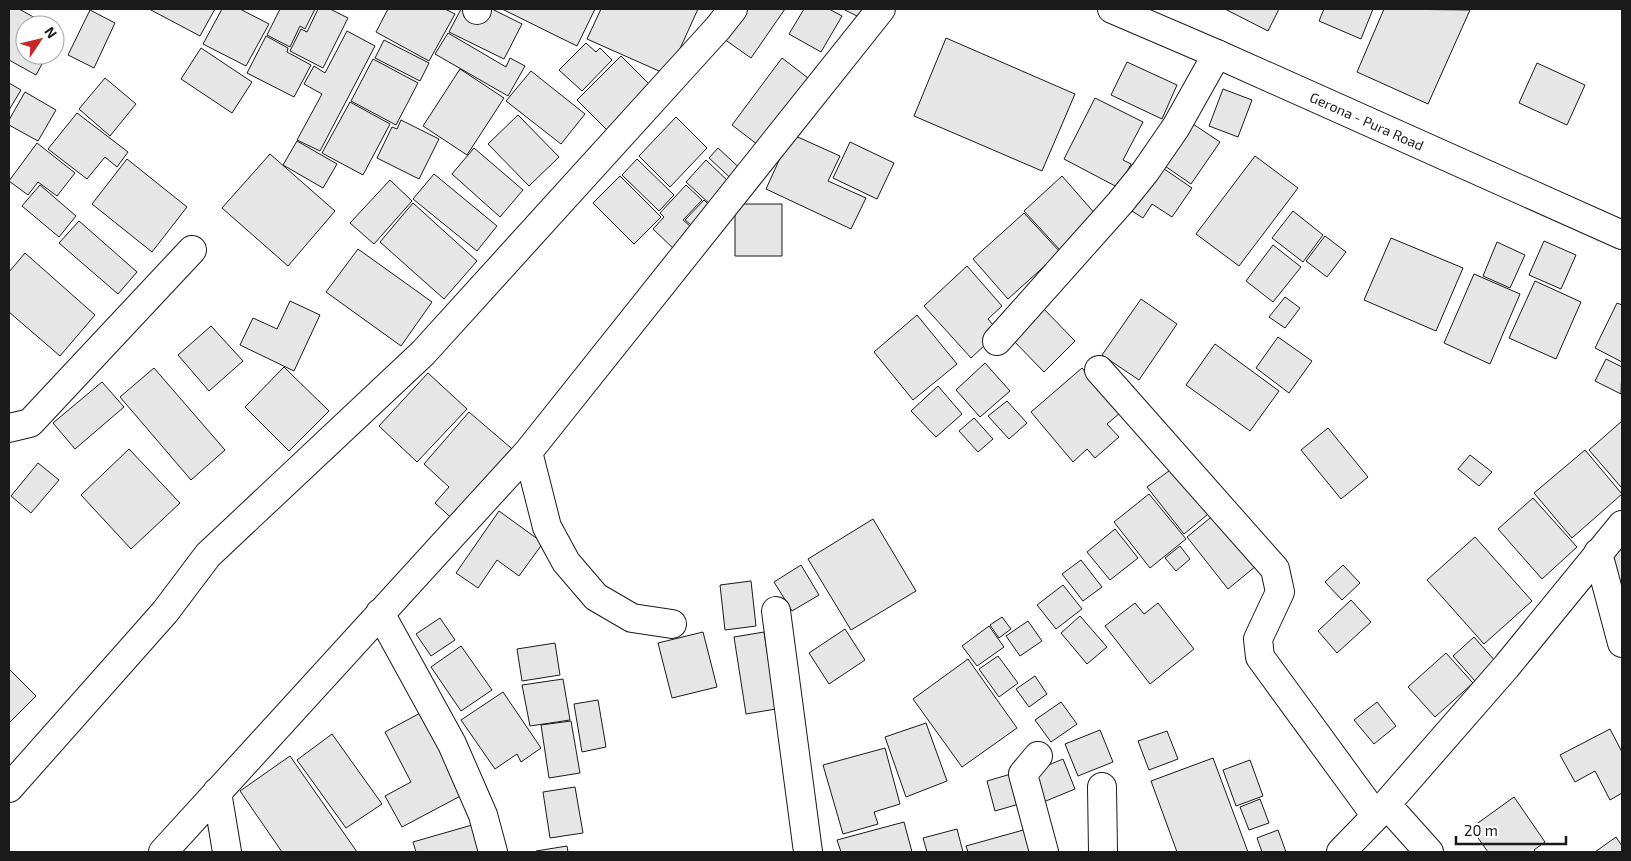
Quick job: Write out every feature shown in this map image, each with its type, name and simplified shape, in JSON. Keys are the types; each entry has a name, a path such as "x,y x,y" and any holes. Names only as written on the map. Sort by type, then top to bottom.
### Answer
{"street":[{"path":"9,788 166,612 208,555 423,352 718,28 733,9"},
{"path":"163,852 528,452 881,9"},
{"name":"Gerona - Pura Road","path":"1112,9 1622,235"},
{"path":"997,341 1120,203 1145,172 1176,127 1217,54"},
{"path":"9,428 30,422 192,250"},
{"path":"1099,370 1275,569 1280,592 1258,639 1260,657 1381,810 1429,852"},
{"path":"528,452 547,527 566,562 596,597 632,618 672,624"},
{"path":"1341,852 1381,810 1506,667 1622,525"},
{"path":"1598,553 1622,643"},
{"path":"776,611 808,852"},
{"path":"380,613 452,744 483,815 493,852"},
{"path":"1038,756 1023,774 1044,852"},
{"path":"1102,787 1103,852"},
{"path":"217,792 227,852"}],"building":[{"path":"9,9 19,9 30,15 15,15 15,63 9,60"},
{"path":"149,9 215,9 200,36"},
{"path":"222,9 240,9 269,24 246,66 203,44"},
{"path":"280,9 315,9 305,29 300,26 290,47 267,35"},
{"path":"318,9 330,9 348,18 323,68 290,51 301,29 307,32"},
{"path":"388,9 445,9 455,14 429,61 376,32"},
{"path":"461,9 479,19 484,9 492,9 522,24 504,59 449,32"},
{"path":"502,9 595,9 577,46"},
{"path":"601,9 698,9 668,75 587,39"},
{"path":"744,9 785,9 751,58 724,39"},
{"path":"804,9 829,9 842,16 821,52 789,34"},
{"path":"843,9 864,9 859,17"},
{"path":"1225,9 1279,9 1268,31"},
{"path":"1324,9 1373,9 1361,39 1319,21"},
{"path":"1384,9 1470,10 1428,104 1357,72"},
{"path":"90,10 115,23 94,68 68,55"},
{"path":"347,31 375,46 320,151 297,140 322,94 304,84 314,66 325,73"},
{"path":"448,33 506,67 510,58 525,66 508,96 435,54"},
{"path":"266,36 288,48 287,52 311,65 294,97 247,73"},
{"path":"946,38 1075,94 1042,171 914,116"},
{"path":"384,40 429,63 420,81 375,58"},
{"path":"586,43 596,52 600,48 612,60 582,91 559,70"},
{"path":"201,48 252,82 232,113 181,79"},
{"path":"621,56 654,89 610,133 577,100"},
{"path":"782,58 812,81 762,148 732,125"},
{"path":"373,59 418,83 396,125 351,101"},
{"path":"1127,62 1177,85 1162,119 1111,95"},
{"path":"1537,63 1585,85 1567,125 1519,103"},
{"path":"18,65 42,65 36,75"},
{"path":"460,69 504,98 467,155 423,126"},
{"path":"531,71 585,114 561,144 506,101"},
{"path":"105,78 136,104 110,136 79,109"},
{"path":"9,83 21,90 9,110"},
{"path":"1223,89 1252,100 1238,137 1209,126"},
{"path":"25,92 56,110 38,141 9,125 9,120"},
{"path":"1095,98 1143,122 1123,160 1131,164 1119,188 1064,159"},
{"path":"350,102 390,124 363,175 322,153"},
{"path":"77,113 128,152 117,167 105,157 87,179 48,149"},
{"path":"518,115 559,157 529,186 488,144"},
{"path":"676,117 707,148 670,187 639,156"},
{"path":"401,120 439,139 419,179 377,158 392,127 397,129"},
{"path":"1190,122 1220,142 1191,184 1162,164"},
{"path":"791,134 840,156 828,181 866,198 851,229 766,189"},
{"path":"297,141 337,164 323,188 283,165"},
{"path":"850,142 894,163 877,199 833,178"},
{"path":"37,143 75,173 57,196 38,182 28,195 9,181"},
{"path":"474,148 523,190 500,217 452,174"},
{"path":"718,148 746,174 737,184 709,158"},
{"path":"270,154 335,211 288,266 222,208"},
{"path":"1255,156 1298,188 1239,266 1196,234"},
{"path":"127,159 187,207 152,252 92,204"},
{"path":"637,159 674,195 659,211 622,175"},
{"path":"706,160 730,183 711,205 686,182"},
{"path":"1154,162 1192,188 1172,217 1152,204 1143,218 1124,206"},
{"path":"434,174 497,226 477,251 413,199"},
{"path":"620,176 661,217 634,244 593,203"},
{"path":"1062,176 1097,216 1060,250 1024,211"},
{"path":"390,180 412,201 374,244 350,223"},
{"path":"40,185 76,216 59,237 22,206"},
{"path":"686,185 702,200 683,220 698,233 678,253 653,229 664,217 660,213"},
{"path":"704,200 715,211 697,230 685,220"},
{"path":"413,203 477,261 444,299 380,242"},
{"path":"735,204 782,204 782,256 735,256"},
{"path":"1293,211 1323,235 1303,262 1272,238"},
{"path":"1024,213 1060,252 1008,299 973,259"},
{"path":"79,221 137,272 118,294 59,243"},
{"path":"1325,236 1346,252 1327,277 1306,261"},
{"path":"1391,238 1463,268 1436,331 1364,300"},
{"path":"1544,241 1576,255 1561,289 1529,275"},
{"path":"1497,242 1525,255 1510,288 1483,276"},
{"path":"1273,245 1301,267 1273,302 1246,281"},
{"path":"358,249 432,302 401,346 326,292"},
{"path":"25,253 95,315 60,356 9,312 9,272"},
{"path":"967,266 1002,306 988,319 999,332 971,358 924,306"},
{"path":"1474,274 1520,294 1490,364 1444,343"},
{"path":"1535,281 1581,302 1556,359 1509,338"},
{"path":"1285,297 1300,308 1285,328 1269,317"},
{"path":"1141,299 1177,324 1139,380 1102,355"},
{"path":"290,301 320,315 294,371 240,345 253,318 277,329"},
{"path":"1617,303 1622,305 1622,362 1595,348"},
{"path":"1042,307 1075,341 1044,372 1011,338"},
{"path":"917,315 957,364 913,400 874,352"},
{"path":"211,326 243,361 209,391 178,355"},
{"path":"1278,337 1312,361 1289,393 1256,368"},
{"path":"1215,344 1279,391 1250,431 1186,385"},
{"path":"1606,359 1622,367 1621,394 1595,381"},
{"path":"985,363 1010,391 980,417 956,390"},
{"path":"284,367 329,411 289,451 245,407"},
{"path":"154,368 225,450 191,480 120,397"},
{"path":"1082,368 1120,413 1107,424 1119,437 1095,458 1087,449 1073,462 1031,412"},
{"path":"428,373 467,409 417,462 379,426"},
{"path":"102,382 124,407 75,449 53,423"},
{"path":"938,386 962,414 936,437 911,411"},
{"path":"1007,401 1027,423 1009,439 988,416"},
{"path":"469,412 518,454 457,523 435,503 449,487 424,464"},
{"path":"974,418 993,439 978,452 959,431"},
{"path":"1622,421 1622,487 1621,487 1589,450"},
{"path":"1328,428 1368,477 1341,499 1301,450"},
{"path":"129,449 180,503 131,549 81,495"},
{"path":"1585,450 1622,494 1572,538 1534,493"},
{"path":"1470,455 1492,472 1479,486 1458,469"},
{"path":"38,463 59,480 31,513 11,496"},
{"path":"1177,465 1213,510 1184,534 1147,487"},
{"path":"1149,494 1186,539 1150,568 1114,522"},
{"path":"1533,498 1577,547 1542,579 1498,529"},
{"path":"499,511 543,543 519,576 497,560 478,588 456,573"},
{"path":"1215,514 1256,566 1228,589 1187,537"},
{"path":"873,519 916,591 851,630 808,559"},
{"path":"1115,529 1138,558 1110,580 1087,552"},
{"path":"1475,537 1532,601 1484,644 1427,580"},
{"path":"1180,546 1190,559 1176,571 1165,558"},
{"path":"1622,549 1622,607 1609,551"},
{"path":"1081,560 1102,587 1083,601 1062,574"},
{"path":"801,565 819,595 792,611 774,582"},
{"path":"1343,565 1360,583 1342,600 1325,582"},
{"path":"751,581 756,626 725,630 720,585"},
{"path":"1063,585 1082,609 1056,629 1037,605"},
{"path":"1351,600 1371,622 1337,653 1318,631"},
{"path":"1135,603 1144,614 1158,603 1194,649 1150,684 1105,626"},
{"path":"1080,616 1107,647 1087,664 1061,633"},
{"path":"1002,617 1011,629 999,638 990,625"},
{"path":"440,618 455,640 431,656 416,634"},
{"path":"1028,621 1042,641 1020,656 1006,636"},
{"path":"989,626 1004,647 977,666 962,646"},
{"path":"845,629 865,660 829,684 809,653"},
{"path":"703,632 717,687 672,698 658,643"},
{"path":"764,632 776,709 746,714 734,637"},
{"path":"1474,637 1496,662 1475,681 1453,656"},
{"path":"555,643 560,675 522,681 517,649"},
{"path":"461,646 492,690 461,711 431,667"},
{"path":"1446,653 1473,683 1435,717 1408,687"},
{"path":"998,656 1018,683 999,697 979,669"},
{"path":"968,659 1017,728 962,767 913,699"},
{"path":"9,669 36,696 9,723"},
{"path":"1035,676 1047,694 1029,707 1016,689"},
{"path":"563,679 570,720 530,726 522,685"},
{"path":"503,692 541,748 521,762 517,754 495,769 461,720"},
{"path":"598,700 606,747 582,752 574,704"},
{"path":"1061,702 1077,724 1051,742 1035,720"},
{"path":"1377,702 1396,726 1374,744 1354,720"},
{"path":"424,711 468,792 402,827 385,796 411,782 385,732"},
{"path":"571,721 580,773 549,778 541,725"},
{"path":"926,723 947,781 906,797 885,737"},
{"path":"1610,729 1622,752 1622,793 1610,800 1595,771 1575,782 1560,755"},
{"path":"1100,730 1113,762 1078,776 1065,744"},
{"path":"1167,731 1178,759 1149,770 1138,741"},
{"path":"332,734 382,804 346,828 297,760"},
{"path":"885,748 900,804 874,812 878,824 843,834 823,765"},
{"path":"290,756 357,852 282,852 240,791"},
{"path":"1213,758 1248,852 1177,852 1151,781"},
{"path":"1063,759 1075,789 1041,803 1029,773"},
{"path":"1250,760 1263,796 1236,806 1223,770"},
{"path":"1011,774 1019,804 995,811 987,781"},
{"path":"575,787 583,833 550,838 543,792"},
{"path":"1514,797 1545,842 1534,850 1536,852 1488,852 1471,828"},
{"path":"1260,799 1269,823 1249,830 1240,807"},
{"path":"904,822 912,852 841,852 837,840"},
{"path":"479,823 487,852 416,852 413,842"},
{"path":"957,829 963,852 927,852 923,838"},
{"path":"1027,829 1034,852 968,852 966,846"},
{"path":"1278,830 1286,852 1262,852 1257,838"},
{"path":"1616,837 1622,846 1622,852 1595,852"},
{"path":"567,846 568,852 536,852 536,851"}]}
